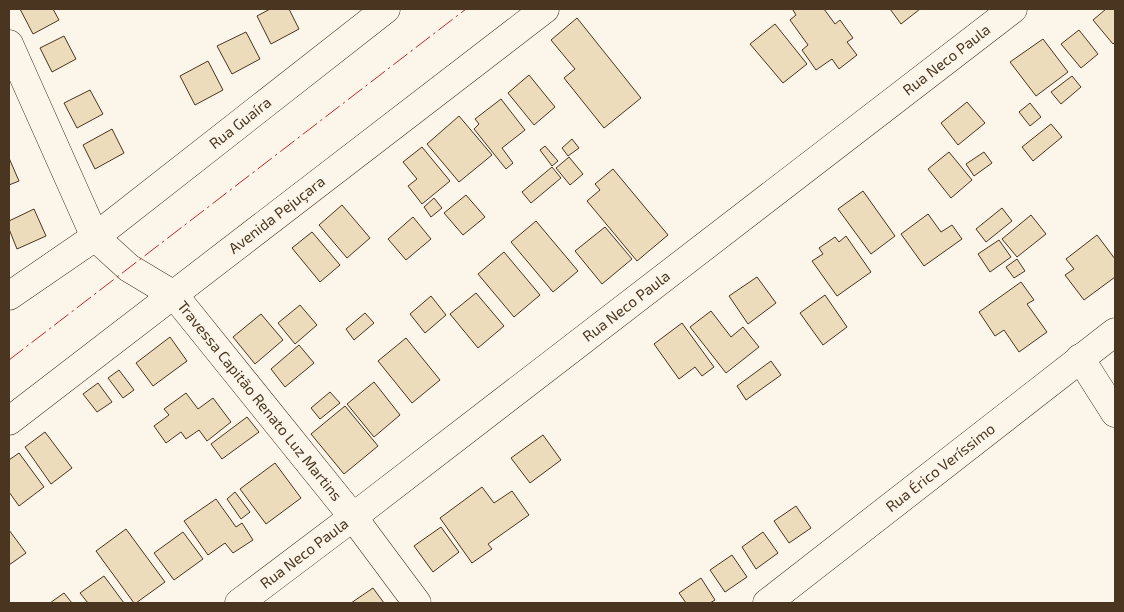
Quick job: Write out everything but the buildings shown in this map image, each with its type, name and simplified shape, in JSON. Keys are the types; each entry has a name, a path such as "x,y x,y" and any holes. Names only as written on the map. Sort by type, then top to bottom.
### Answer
{"street":[{"name":"Rua Guaíra","path":"9,296 95,237 386,9"},
{"name":"Avenida Pejuçara","path":"9,421 545,9"},
{"name":"Rua Neco Paula","path":"239,603 1013,9"},
{"path":"9,44 95,237 129,268 174,295"},
{"name":"Travessa Capitão Renato Luz Martins","path":"174,295 353,517 418,603"},
{"name":"Rua Érico Veríssimo","path":"767,603 1115,332"},
{"path":"1080,358 1115,413"}],"power":[{"path":"9,360 466,9"}]}
